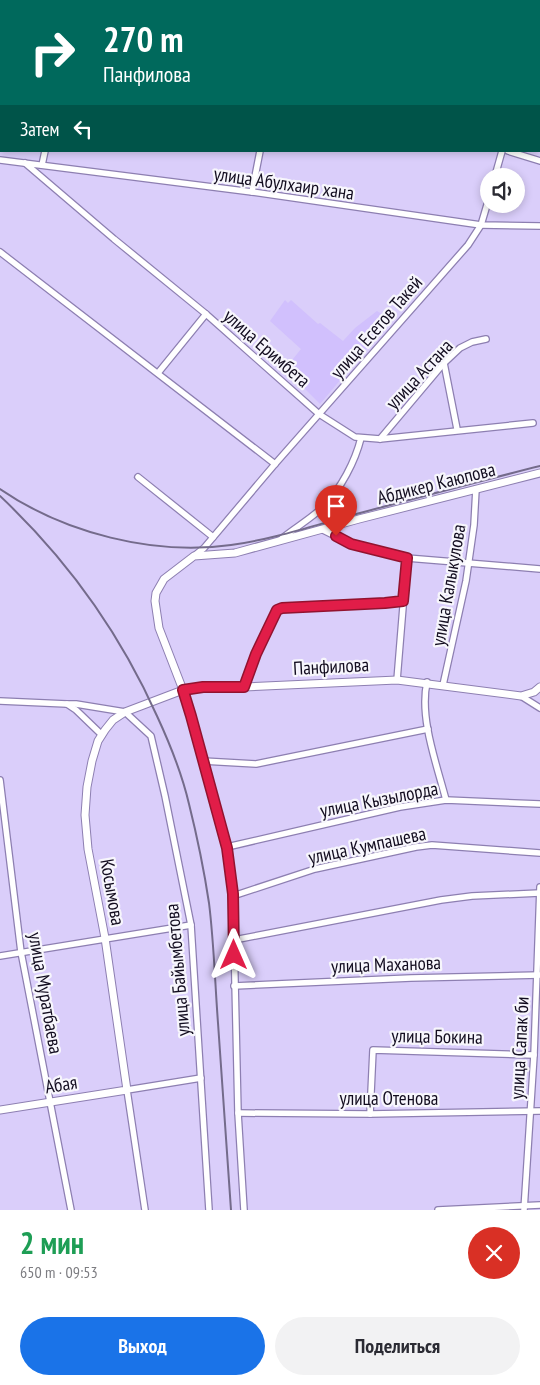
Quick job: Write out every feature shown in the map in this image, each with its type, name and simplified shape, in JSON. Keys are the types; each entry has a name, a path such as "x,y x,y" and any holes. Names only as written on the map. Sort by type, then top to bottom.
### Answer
{"street":[{"path":"42,165 45,152"},
{"path":"252,192 260,152"},
{"path":"497,168 502,152"},
{"path":"511,152 540,161"},
{"name":"улица Абулхаир хана","path":"0,160 252,192 481,225 540,226"},
{"name":"улица Еримбета","path":"25,163 206,314 319,414 355,437 380,439 533,422"},
{"name":"улица Есетов Такей","path":"194,556 213,537 468,245 481,225 485,213"},
{"path":"0,252 275,464"},
{"path":"158,373 206,314"},
{"name":"улица Астана","path":"380,439 444,363 460,348 472,342 486,339"},
{"path":"444,363 457,429"},
{"path":"280,540 323,506 334,494 345,478 359,446 360,438"},
{"name":"Абдикер Каюпова","path":"194,556 236,553 321,529 540,473"},
{"path":"138,477 213,537"},
{"name":"улица Калыкулова","path":"443,685 470,563 476,489"},
{"path":"321,529 351,544 407,558 540,569"},
{"path":"194,556 164,579 156,593 155,601 159,628 183,690 227,848 233,894 238,1113 244,1210"},
{"path":"398,680 407,558"},
{"path":"244,687 256,654 279,608 403,601"},
{"name":"Панфилова","path":"125,712 183,690 203,687 398,680 427,682 521,696"},
{"path":"427,682 425,697 428,729 446,800"},
{"path":"521,696 534,692 540,687"},
{"path":"521,696 540,708"},
{"path":"0,703 76,704 125,712"},
{"path":"67,704 102,735"},
{"name":"Косымова","path":"125,712 113,720 102,735 92,761 87,787 85,815 88,849 105,938 127,1090"},
{"name":"улица Байымбетова","path":"125,712 151,736 191,925 209,1210"},
{"path":"203,761 256,764 428,729"},
{"name":"улица Муратбаева","path":"0,780 21,952 71,1210"},
{"name":"улица Кызылорда","path":"227,848 400,806 446,800 540,804"},
{"name":"улица Кумпашева","path":"233,894 239,894 316,870 416,847 432,845 540,853"},
{"name":"улица Сапак би","path":"524,1208 539,975 540,887"},
{"path":"234,940 441,900 472,896 540,893"},
{"path":"0,956 191,925"},
{"name":"улица Маханова","path":"234,986 411,978 539,975"},
{"name":"улица Бокина","path":"370,1114 374,1050 534,1055"},
{"path":"144,1210 127,1090 201,1078"},
{"name":"Абая","path":"0,1110 127,1090"},
{"name":"улица Отенова","path":"238,1113 370,1114 540,1111"},
{"path":"438,1210 524,1208 540,1205"}],"shaded area":[{"path":"285,300 288,303 291,300 318,324 320,323 343,341 355,328 377,311 391,320 320,404 285,369 301,349 270,321"}],"railway":[{"path":"0,489 52,518 111,538 141,544 202,548 231,545 280,535 540,466"},
{"path":"0,496 25,520 70,571 109,626 142,685 167,737 183,782 200,853 211,918 231,1210"}],"route":[{"path":"234,955 233,894 227,848 183,690 203,687 244,687 256,654 279,608 403,601 407,558 351,544 336,536"}]}
